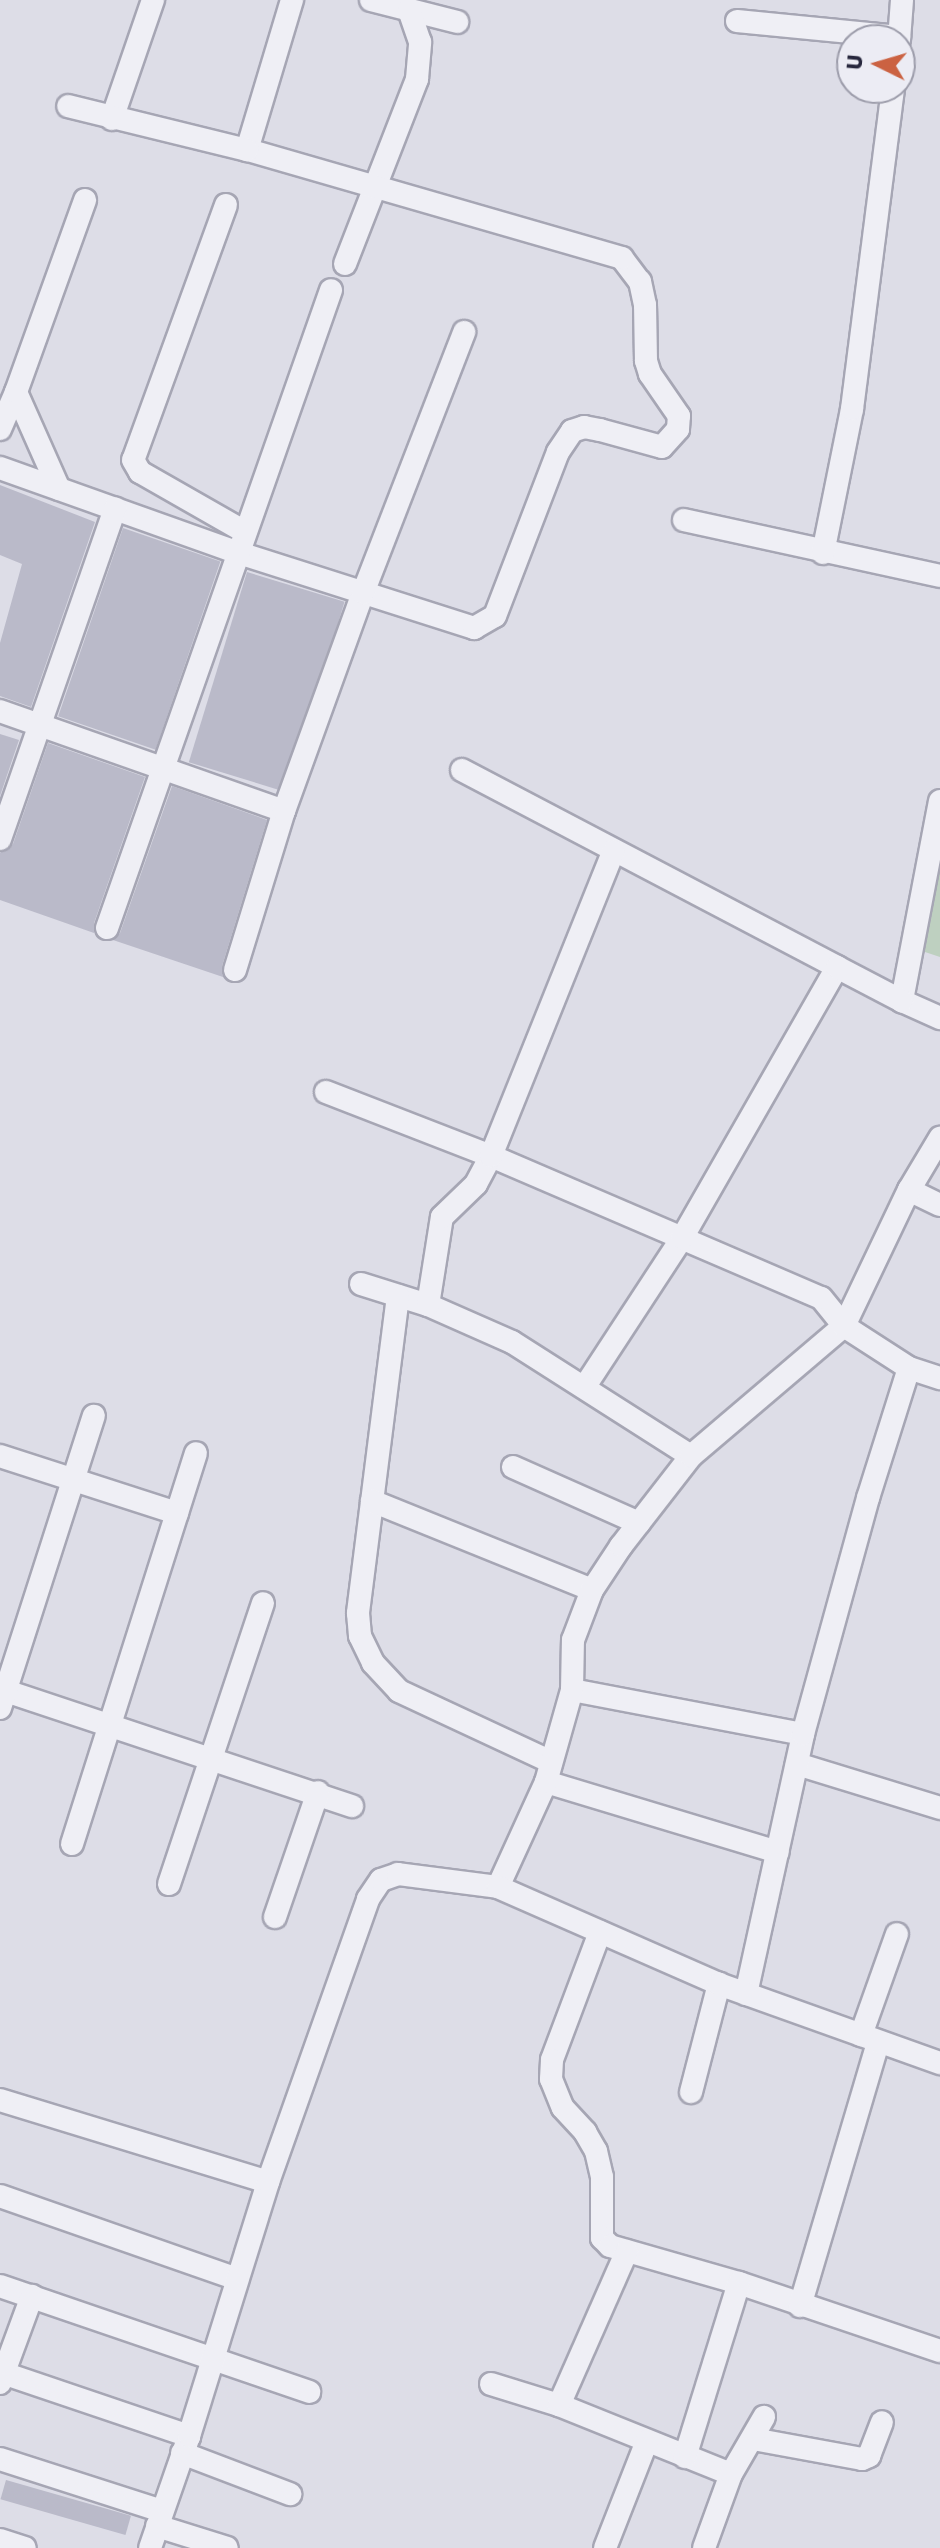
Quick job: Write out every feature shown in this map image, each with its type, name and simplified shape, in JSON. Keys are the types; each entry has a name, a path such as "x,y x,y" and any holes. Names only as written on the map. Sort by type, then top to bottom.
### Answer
{"street":[{"path":"112,119 153,0"},
{"path":"247,150 292,0"},
{"path":"371,0 457,22"},
{"path":"900,24 902,0"},
{"path":"345,264 421,62 417,26 409,10"},
{"path":"737,21 836,31"},
{"path":"823,553 852,409 891,104"},
{"path":"0,468 115,508 242,543 363,593 474,628 491,621 565,438 579,428 600,430 662,447 678,429 679,416 650,374 645,347 645,305 640,282 630,265 613,254 247,150 68,106"},
{"path":"0,429 85,200"},
{"path":"226,205 133,460 140,472 242,543"},
{"path":"107,928 331,290"},
{"path":"235,970 284,811 363,593 464,332"},
{"path":"16,392 59,489"},
{"path":"0,839 115,508"},
{"path":"684,520 823,553 940,576"},
{"path":"0,711 284,811"},
{"path":"462,770 613,852 940,1018"},
{"path":"902,1001 940,801"},
{"path":"428,1305 442,1217 476,1184 491,1156 613,852"},
{"path":"585,1386 682,1238 837,967"},
{"path":"326,1092 491,1156 821,1298 844,1326 909,1368 940,1378"},
{"path":"481,1884 549,1772 572,1690 573,1640 592,1590 691,1456 844,1326 909,1190 940,1138"},
{"path":"909,1190 940,1205"},
{"path":"361,1284 428,1305 512,1342 691,1456"},
{"path":"398,1296 358,1624 373,1663 409,1697 549,1772 778,1852"},
{"path":"746,1994 803,1734 868,1498 909,1368"},
{"path":"94,1416 2,1696 110,1726 318,1792 352,1806"},
{"path":"72,1844 196,1453"},
{"path":"0,1456 177,1513"},
{"path":"513,1467 639,1523"},
{"path":"372,1501 592,1590"},
{"path":"169,1884 263,1603"},
{"path":"572,1690 803,1734"},
{"path":"797,1764 940,1808"},
{"path":"275,1917 318,1792"},
{"path":"150,2548 268,2182 373,1887 398,1874 481,1884 719,1984 940,2062"},
{"path":"600,1932 552,2060 551,2079 563,2108 596,2151 602,2177 602,2238 610,2246 739,2283 940,2351"},
{"path":"800,2306 897,1934"},
{"path":"691,2092 719,1984"},
{"path":"0,2100 268,2182"},
{"path":"0,2196 237,2279"},
{"path":"559,2405 627,2251"},
{"path":"685,2457 739,2283"},
{"path":"0,2286 212,2356 309,2392"},
{"path":"32,2296 1,2376 186,2444 290,2494"},
{"path":"491,2384 559,2405 731,2474"},
{"path":"704,2548 731,2474 764,2417"},
{"path":"753,2439 862,2459 869,2456 882,2422"},
{"path":"605,2548 647,2441"},
{"path":"0,2459 160,2518 227,2548"},
{"path":"0,2540 25,2548"}],"green space":[{"path":"940,857 940,957 922,951"}],"building":[{"path":"0,485 95,522 31,707 0,696 0,643 22,564 0,555"},
{"path":"123,528 220,562 156,750 58,716"},
{"path":"247,572 345,602 286,792 189,762"},
{"path":"0,734 19,740 0,796"},
{"path":"48,743 145,777 94,923 94,933 0,900 0,853 13,844"},
{"path":"172,786 267,820 222,966 223,977 113,940 120,933"},
{"path":"6,2480 131,2516 125,2535 0,2499"}]}
